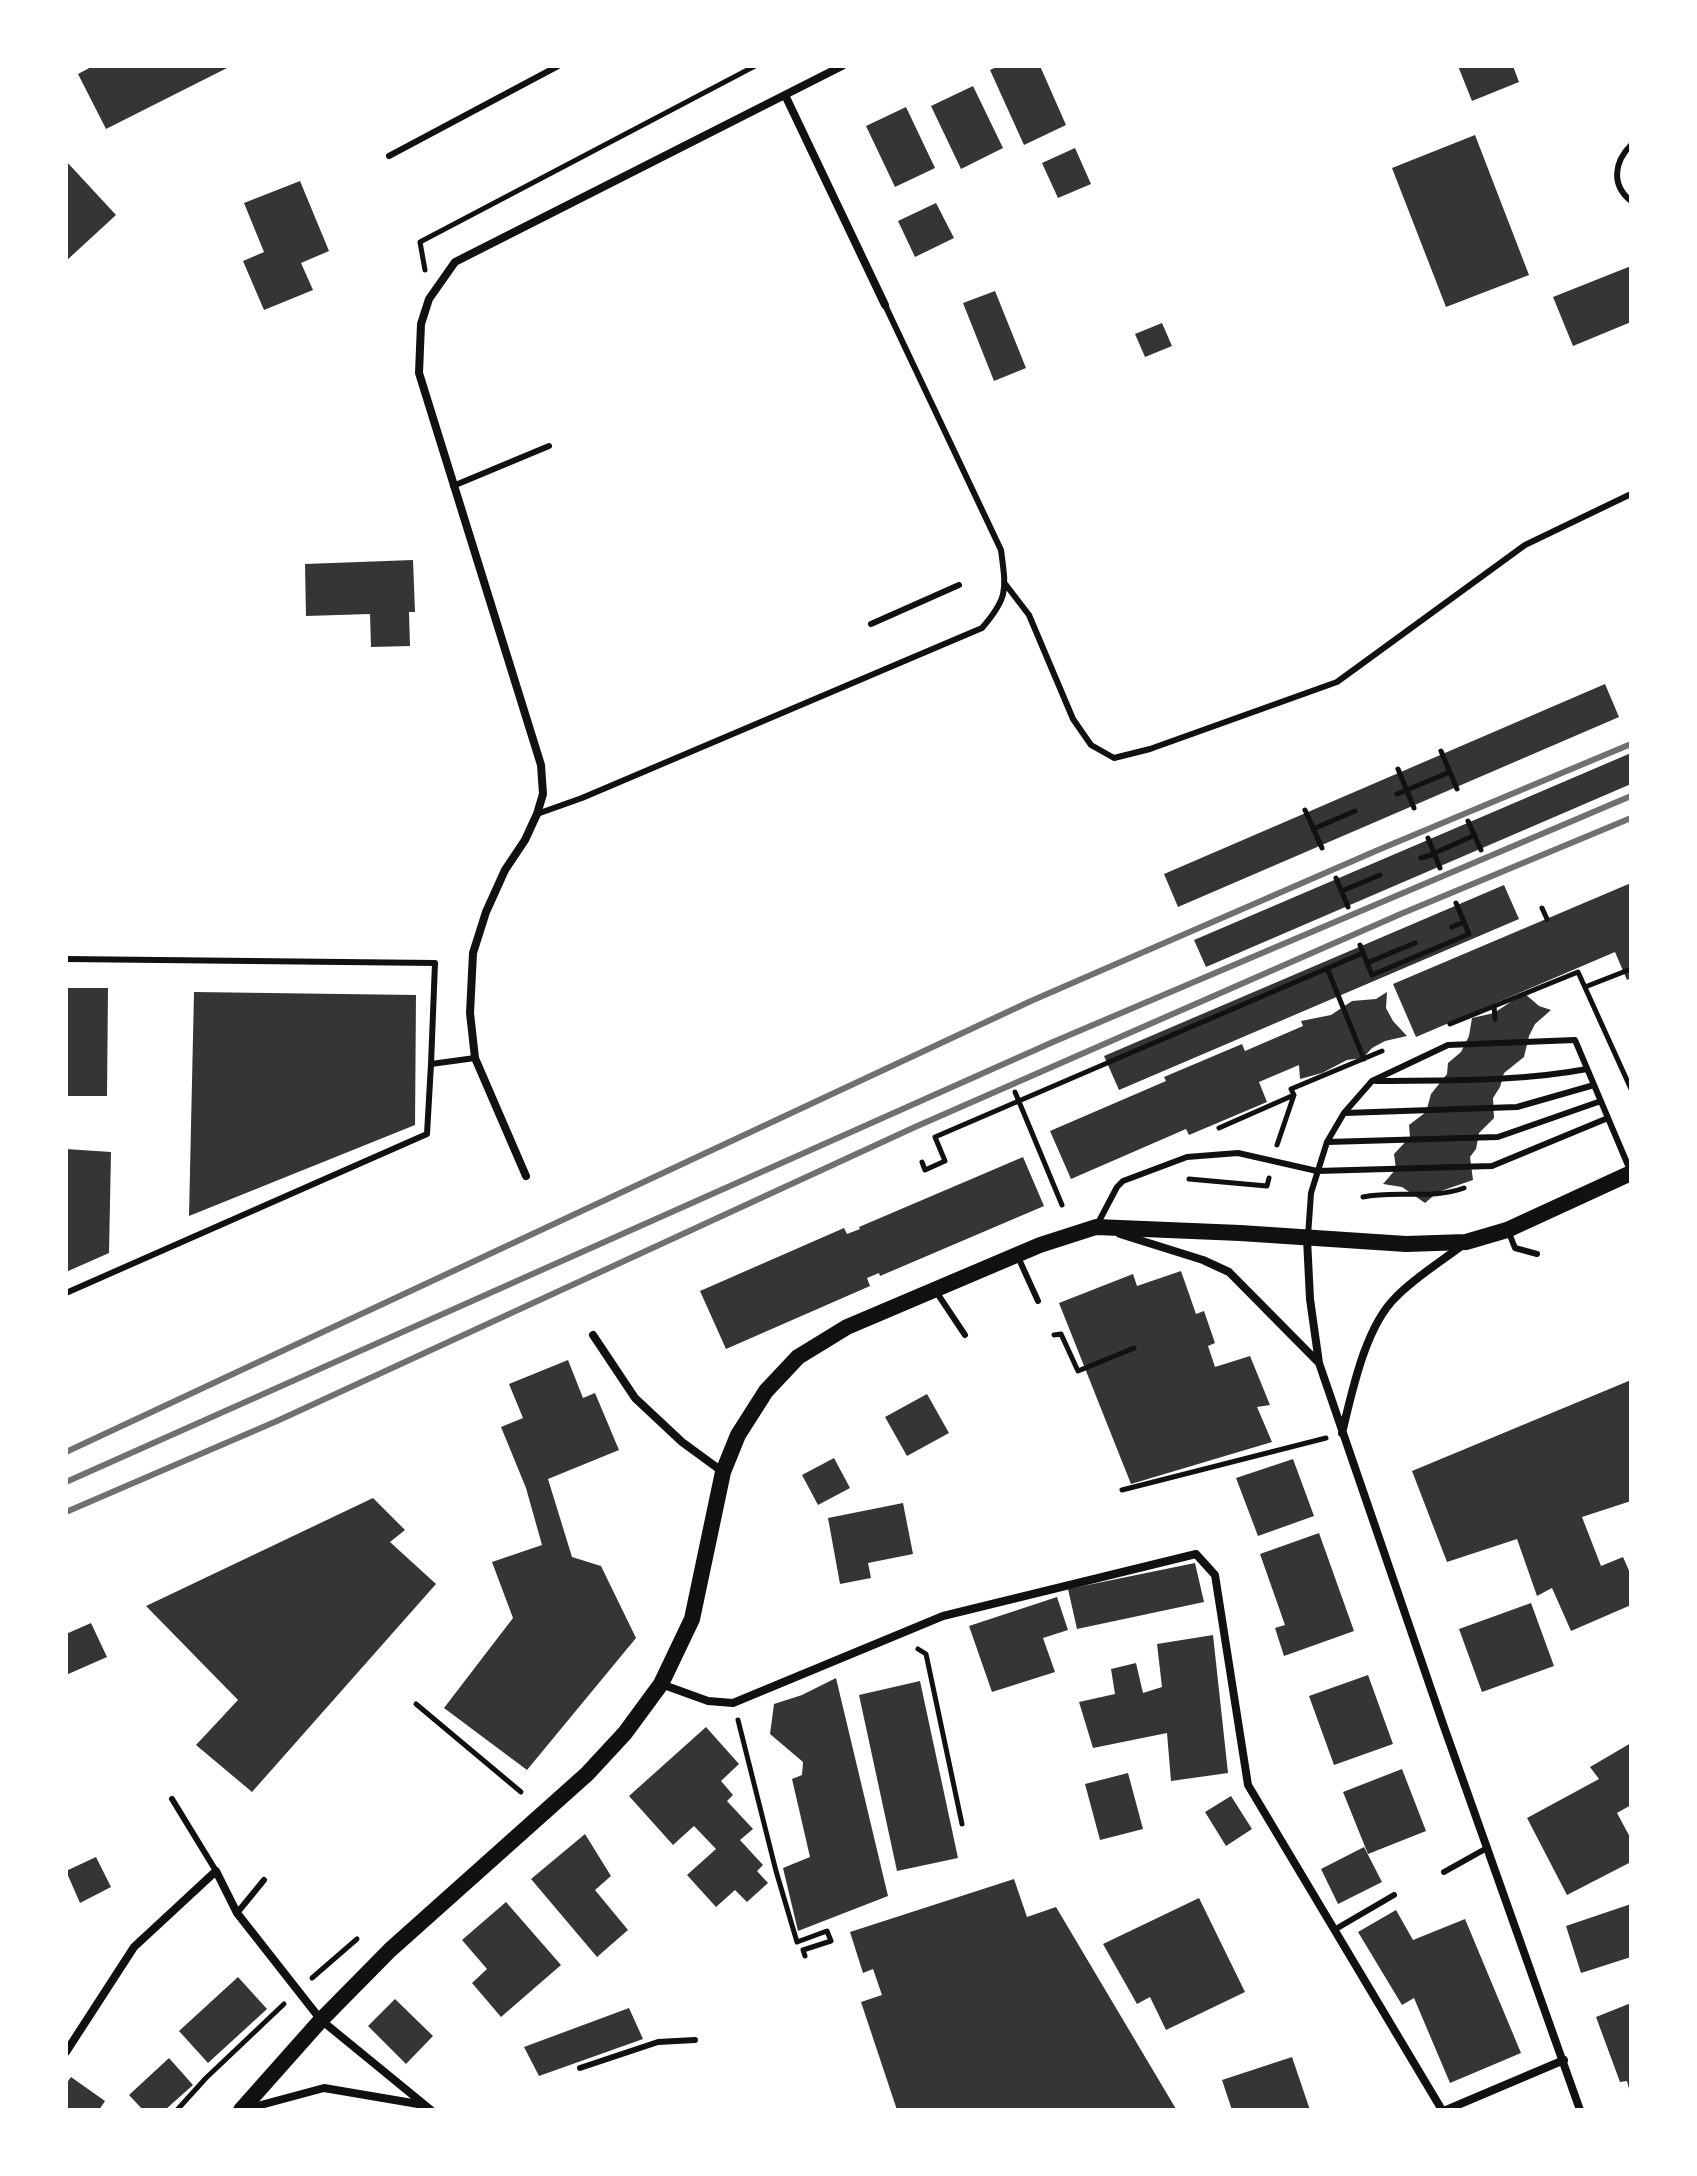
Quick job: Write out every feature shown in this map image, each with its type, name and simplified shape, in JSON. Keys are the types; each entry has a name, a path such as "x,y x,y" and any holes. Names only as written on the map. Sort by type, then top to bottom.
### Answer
{"main road":[{"path":"241,2110 321,2020 390,1950 587,1774 625,1733 661,1684 692,1619 723,1472 738,1435 766,1391 798,1357 847,1327 1017,1255 1096,1227 1406,1244 1466,1242 1507,1230 1631,1173"}],"street":[{"path":"526,1176 475,1058 470,1013 473,953 486,912 505,870 525,840 537,814 543,794 541,765 419,373 421,324 429,299 455,262 842,66"},
{"path":"785,95 885,305"},
{"path":"1096,1227 1203,1260 1229,1272 1319,1363"},
{"path":"1307,1239 1310,1299 1319,1363 1341,1434 1580,2110"},
{"path":"1341,1434 1359,1366 1373,1332 1394,1298 1466,1242"},
{"path":"593,1335 635,1398 682,1442 723,1472"},
{"path":"661,1684 708,1701 733,1703 943,1616 1196,1554 1215,1575 1248,1785 1444,2110 1564,2060"},
{"path":"66,2052 134,1947 216,1871 237,1913 321,2020 428,2108"},
{"path":"241,2110 324,2088 428,2108"}],"lane":[{"path":"389,156 558,66"},
{"path":"1631,145 1623,153 1616,175 1619,186 1631,201"},
{"path":"537,814 596,792 982,628 1001,607 1006,585 1001,550 885,305"},
{"path":"453,486 549,446"},
{"path":"1006,585 1029,615 1073,719 1091,745 1114,758 1150,749 1337,682 1525,545 1631,494"},
{"path":"871,624 959,585"},
{"path":"66,959 435,963 427,1134 66,1293"},
{"path":"1307,1239 1308,1210 1317,1171 1327,1142 1344,1113 1372,1081 1448,1045 1575,1040 1631,1173"},
{"path":"431,1064 475,1058"},
{"path":"1372,1081 1495,1079 1587,1069"},
{"path":"1344,1113 1517,1107 1594,1085"},
{"path":"1327,1142 1498,1137 1601,1101"},
{"path":"1096,1227 1123,1181 1187,1157 1238,1153 1317,1171 1492,1166 1608,1118"},
{"path":"1507,1230 1515,1248 1537,1254"},
{"path":"1017,1255 1038,1301"},
{"path":"935,1290 965,1335"},
{"path":"172,1799 216,1871"},
{"path":"1444,1872 1487,1848"},
{"path":"237,1913 264,1880"},
{"path":"1334,1930 1394,1895"},
{"path":"580,2068 658,2042 695,2040"}],"path":[{"path":"429,299 420,242 755,66"},
{"path":"1441,751 1457,789"},
{"path":"1398,769 1414,808"},
{"path":"1397,794 1450,772"},
{"path":"1305,810 1322,848"},
{"path":"1313,829 1355,811"},
{"path":"1468,821 1481,850"},
{"path":"1421,858 1475,835"},
{"path":"1428,838 1440,868"},
{"path":"1342,891 1380,875"},
{"path":"1336,878 1348,907"},
{"path":"1360,945 1372,975 1469,934 1456,903"},
{"path":"1542,908 1547,919"},
{"path":"1452,927 1464,922"},
{"path":"1367,963 1415,943"},
{"path":"922,1162 925,1170 945,1161 935,1137 1363,953"},
{"path":"1327,968 1364,1059"},
{"path":"1585,987 1631,969"},
{"path":"1570,971 1571,975 1578,972 1631,1089"},
{"path":"1494,1006 1495,1019"},
{"path":"1333,1071 1336,1079"},
{"path":"1015,1092 1062,1205"},
{"path":"1219,1128 1294,1095"},
{"path":"1054,1335 1061,1334 1078,1371 1134,1348"},
{"path":"1122,1490 1341,1434"},
{"path":"896,1636 926,1654 962,1824"},
{"path":"733,1703 797,1942 827,1931 831,1941 803,1950 805,1956"},
{"path":"416,1704 521,1792"},
{"path":"177,2110 206,2078 357,1939"}],"building":[{"path":"93,66 231,66 106,129 78,74"},
{"path":"999,66 1040,66 1066,125 1024,145 990,70"},
{"path":"1458,66 1513,66 1519,82 1472,101"},
{"path":"973,86 1003,148 961,169 931,106"},
{"path":"906,107 935,168 895,187 866,126"},
{"path":"1475,135 1529,275 1446,307 1392,168"},
{"path":"1075,148 1091,184 1058,198 1042,163"},
{"path":"66,161 116,215 66,261"},
{"path":"300,181 329,251 301,263 313,290 264,310 243,261 264,252 244,203"},
{"path":"936,203 954,238 915,257 898,221"},
{"path":"1631,266 1631,322 1573,346 1553,297"},
{"path":"995,291 1026,368 994,381 963,303"},
{"path":"1162,323 1172,346 1145,357 1135,334"},
{"path":"413,560 415,612 409,612 410,646 371,647 370,614 306,616 305,564"},
{"path":"1605,684 1619,717 1178,907 1164,874"},
{"path":"1631,753 1631,784 1206,967 1194,940"},
{"path":"1631,883 1631,978 1627,980 1615,952 1416,1037 1393,984"},
{"path":"1504,885 1519,919 1119,1090 1104,1056"},
{"path":"66,988 108,988 107,1096 66,1096"},
{"path":"194,992 416,995 415,1125 189,1216"},
{"path":"1387,992 1386,1008 1407,1036 1385,1041 1372,1048 1363,1058 1347,1060 1322,1073 1300,1079 1299,1065 1259,1082 1267,1102 1189,1135 1186,1129 1071,1179 1050,1131 1242,1044 1245,1051 1303,1026 1301,1021 1331,1015 1352,1001 1376,999"},
{"path":"1524,993 1539,1006 1551,1010 1535,1024 1524,1057 1504,1073 1493,1098 1494,1118 1479,1133 1476,1149 1470,1157 1473,1180 1438,1192 1425,1203 1402,1187 1383,1184 1396,1169 1394,1154 1410,1137 1409,1125 1426,1112 1431,1094 1447,1074 1448,1063 1461,1052 1469,1036 1472,1018 1494,1013"},
{"path":"66,1149 111,1152 109,1253 66,1272"},
{"path":"1023,1157 1044,1206 880,1276 879,1273 867,1278 870,1286 726,1349 700,1291 844,1228 847,1234 860,1229"},
{"path":"1181,1271 1196,1314 1204,1311 1215,1343 1208,1346 1215,1367 1250,1356 1270,1405 1257,1407 1272,1442 1131,1484 1059,1303 1133,1274 1137,1286"},
{"path":"568,1360 583,1398 595,1393 619,1450 548,1479 572,1557 601,1566 636,1638 527,1770 444,1708 513,1618 492,1562 542,1545 526,1488 501,1427 523,1418 509,1384"},
{"path":"1631,1380 1631,1501 1582,1517 1601,1566 1623,1557 1631,1575 1631,1605 1571,1631 1552,1588 1537,1596 1517,1539 1447,1562 1412,1471"},
{"path":"927,1394 949,1433 907,1456 885,1417"},
{"path":"834,1458 850,1488 818,1505 802,1475"},
{"path":"1293,1459 1314,1516 1258,1536 1236,1478"},
{"path":"373,1498 405,1530 390,1542 436,1584 252,1792 196,1745 238,1700 146,1606"},
{"path":"903,1503 913,1554 868,1563 871,1578 840,1584 828,1518"},
{"path":"1319,1533 1354,1631 1284,1656 1275,1628 1285,1625 1260,1554"},
{"path":"1195,1563 1204,1602 1077,1629 1068,1589"},
{"path":"1057,1597 1068,1630 1043,1638 1055,1672 992,1692 969,1626"},
{"path":"1531,1603 1554,1666 1482,1692 1459,1629"},
{"path":"91,1623 107,1657 66,1675 66,1634"},
{"path":"1213,1635 1228,1773 1171,1781 1167,1733 1093,1748 1079,1702 1115,1694 1111,1669 1136,1663 1143,1693 1162,1687 1157,1644"},
{"path":"1368,1675 1393,1744 1334,1765 1309,1696"},
{"path":"836,1678 888,1896 798,1931 783,1868 810,1857 792,1779 802,1775 803,1762 770,1734 774,1704 802,1695"},
{"path":"920,1681 958,1858 897,1871 859,1695"},
{"path":"706,1727 739,1764 721,1781 733,1795 727,1801 753,1829 740,1840 763,1865 757,1871 768,1883 747,1902 735,1890 716,1907 687,1875 716,1849 694,1826 673,1845 629,1796"},
{"path":"1631,1743 1631,1805 1617,1813 1631,1839 1631,1862 1567,1895 1527,1818 1599,1779 1590,1767"},
{"path":"1402,1769 1426,1831 1368,1854 1343,1792"},
{"path":"1128,1773 1143,1829 1100,1840 1085,1784"},
{"path":"1231,1796 1252,1829 1226,1846 1205,1812"},
{"path":"585,1834 611,1876 595,1890 628,1930 597,1957 531,1879"},
{"path":"1364,1847 1382,1882 1338,1904 1321,1869"},
{"path":"96,1857 111,1887 80,1903 66,1871"},
{"path":"1014,1879 1027,1917 1056,1907 1176,2109 897,2110 861,2002 882,1995 873,1969 863,1973 850,1932"},
{"path":"1199,1898 1245,1992 1166,2030 1150,1997 1137,2004 1103,1944"},
{"path":"506,1902 561,1965 501,2017 472,1983 487,1969 462,1940"},
{"path":"1631,1904 1631,1957 1581,1973 1566,1926"},
{"path":"1396,1910 1413,1940 1465,1919 1521,2053 1450,2083 1414,1998 1402,2005 1358,1932"},
{"path":"238,1977 267,2009 208,2063 179,2031"},
{"path":"395,1999 433,2036 406,2064 368,2026"},
{"path":"1631,2003 1630,2093 1627,2081 1620,2082 1596,2017"},
{"path":"629,2008 643,2039 539,2076 524,2047"},
{"path":"1292,2057 1310,2110 1232,2110 1222,2080"},
{"path":"169,2058 193,2085 165,2110 143,2110 129,2095"},
{"path":"71,2077 105,2101 99,2110 66,2110 66,2084"}],"railway":[{"path":"66,1452 1031,1001 1631,744"},
{"path":"66,1482 1053,1042 1631,796"},
{"path":"66,1512 277,1421 915,1127 1403,913 1631,818"}]}
